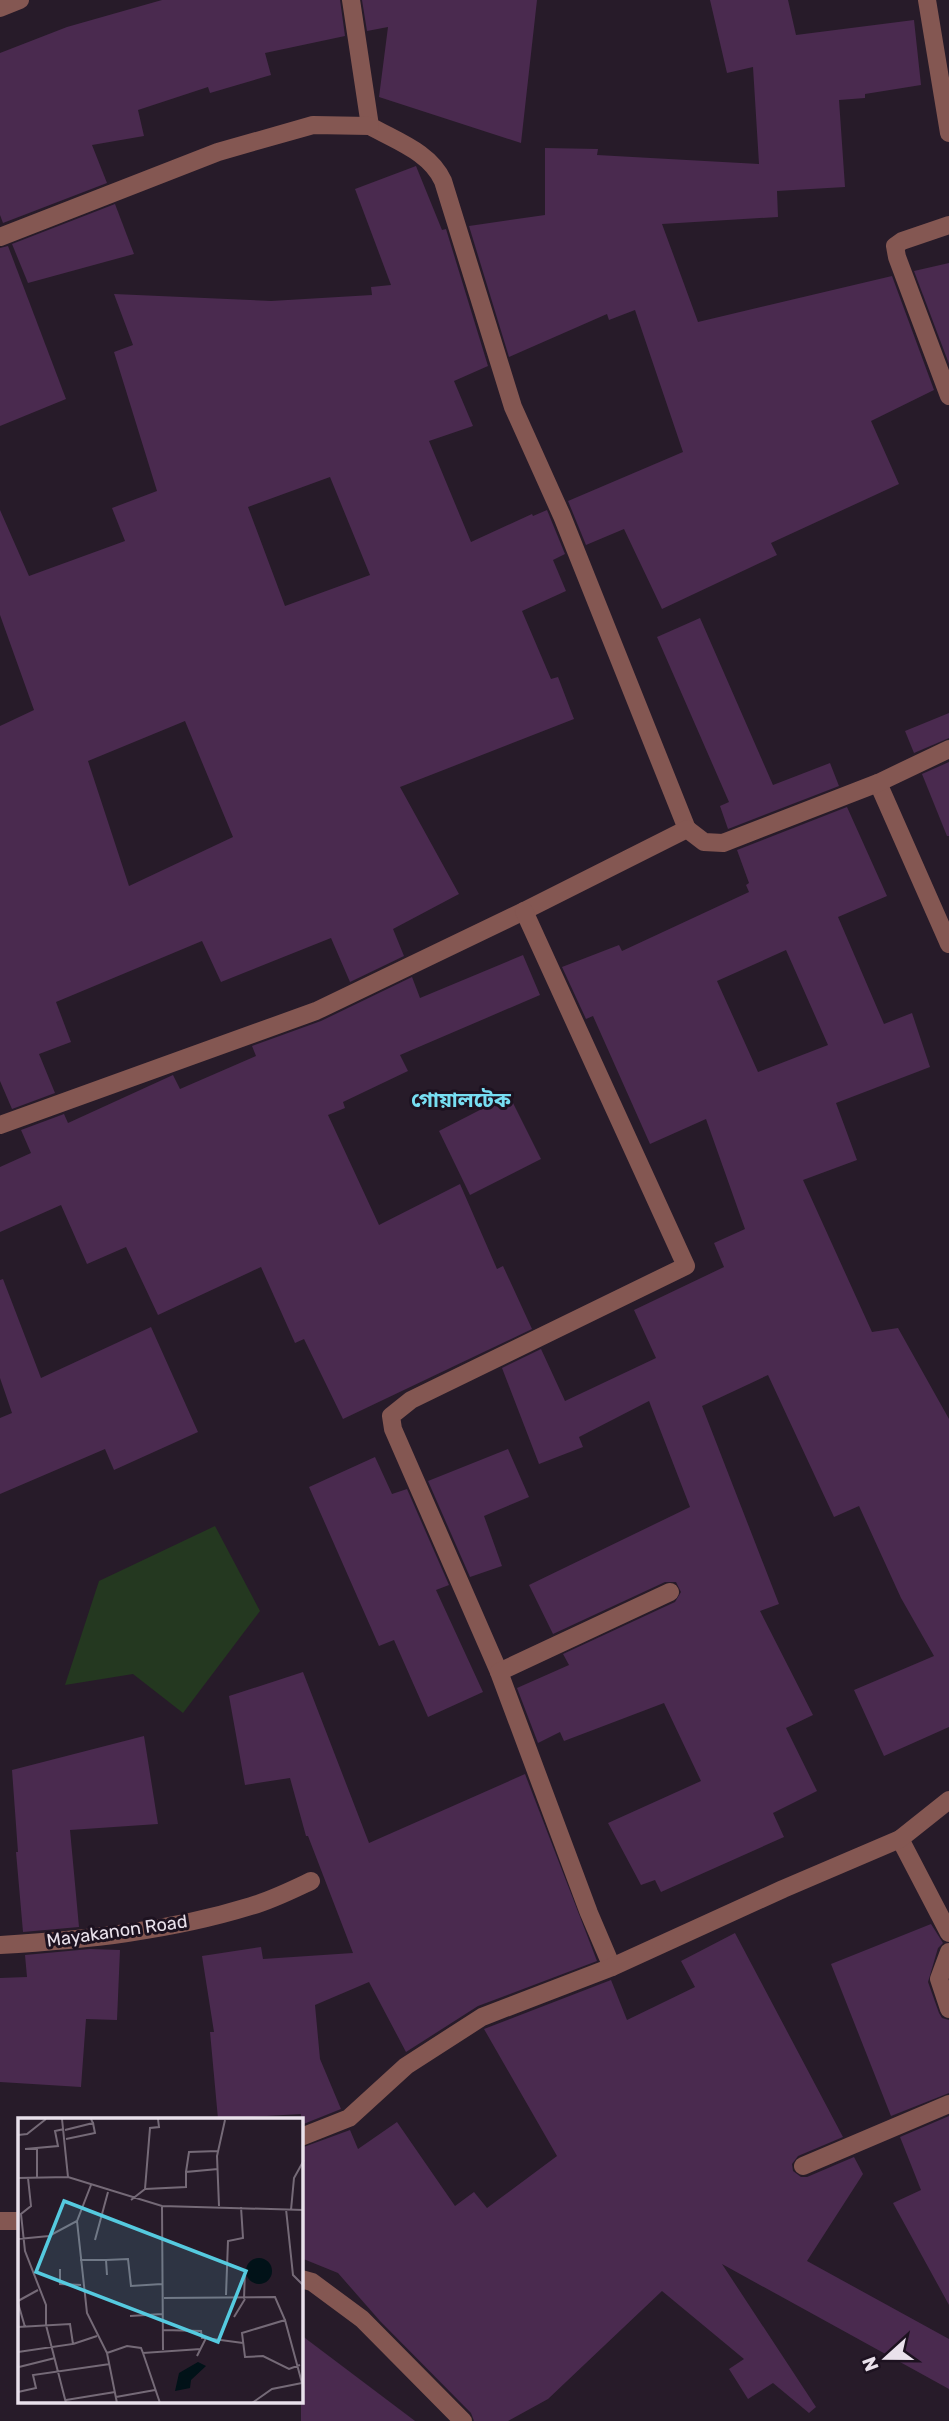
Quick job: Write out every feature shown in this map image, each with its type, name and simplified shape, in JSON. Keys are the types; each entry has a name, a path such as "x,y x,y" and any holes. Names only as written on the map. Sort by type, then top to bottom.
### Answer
{"street":[{"path":"0,8 20,0"},
{"path":"351,0 370,126"},
{"path":"927,0 949,133"},
{"path":"0,237 218,152 313,125 370,126 429,159 443,181 513,407 562,516 687,829 704,842 723,843 878,783 949,749"},
{"path":"949,225 902,241 895,246 949,396"},
{"path":"878,783 949,944"},
{"path":"0,1125 316,1011 687,829"},
{"path":"524,911 686,1266 411,1400 391,1416 393,1429 499,1672 589,1913 612,1966"},
{"path":"499,1672 670,1592"},
{"path":"303,2136 349,2118 406,2066 482,2017 612,1966 900,1839 949,1800"},
{"path":"900,1839 949,1933"},
{"name":"Mayakanon Road","path":"0,1945 148,1931 174,1926 254,1905 311,1881"},
{"path":"949,1952 939,1979 949,2009"},
{"path":"803,2166 949,2105"},
{"path":"0,2221 18,2221"},
{"path":"303,2281 312,2283 362,2319 463,2421"}],"green space":[{"path":"215,1526 260,1611 183,1713 133,1674 65,1685 99,1581"}],"building":[{"path":"162,0 340,0 345,36 265,53 271,75 210,93 208,87 138,110 144,136 92,145 107,183 3,223 0,215 0,53 67,27"},
{"path":"362,0 537,0 521,143 379,97 388,27 367,31"},
{"path":"710,0 788,0 796,35 914,20 921,85 865,94 865,98 839,100 845,187 777,191 778,217 662,224 698,322 892,276 934,390 871,421 899,484 771,543 777,555 662,609 624,529 586,545 568,501 683,452 635,310 609,320 607,314 509,357 469,226 545,215 545,148 598,149 597,155 759,164 753,67 727,73"},
{"path":"416,166 442,230 446,229 488,366 454,381 473,426 429,441 471,542 532,514 533,516 547,510 565,554 553,560 566,591 522,611 551,679 558,677 574,719 400,787 459,894 393,929 404,956 350,982 331,938 221,982 202,941 56,1002 71,1042 39,1054 55,1093 12,1109 0,1081 0,726 34,710 0,615 0,510 29,576 125,541 112,508 157,491 114,352 133,345 114,294 271,301 372,295 371,287 391,285 355,189","holes":["330,477 370,575 285,606 248,507","185,721 233,837 129,886 88,761"]},
{"path":"115,204 134,254 28,283 12,244"},
{"path":"8,246 66,399 0,426 0,248"},
{"path":"949,263 949,364 914,271"},
{"path":"700,618 773,785 830,763 839,786 728,829 720,806 729,802 657,637"},
{"path":"949,713 949,738 914,753 905,731"},
{"path":"949,762 949,836 947,836 922,774"},
{"path":"847,807 887,896 838,917 884,1024 912,1013 930,1067 836,1103 857,1160 803,1180 872,1332 898,1328 949,1419 949,1727 884,1756 854,1690 934,1656 901,1598 859,1506 834,1517 768,1375 702,1406 779,1604 760,1611 813,1715 786,1728 817,1791 773,1813 784,1837 661,1892 655,1880 641,1885 608,1823 701,1781 664,1703 564,1741 560,1732 538,1743 517,1688 569,1665 563,1654 675,1602 681,1592 676,1582 665,1582 553,1634 529,1585 690,1507 649,1401 579,1437 583,1447 539,1464 502,1368 541,1349 565,1401 656,1358 634,1310 724,1267 714,1243 745,1229 706,1119 650,1144 593,1016 586,1019 562,967 619,945 622,951 749,892 746,885 749,883 737,850","holes":["786,950 828,1045 758,1072 717,981"]},
{"path":"523,955 540,995 400,1055 408,1071 343,1102 345,1108 328,1115 379,1225 460,1184 497,1269 503,1266 532,1329 343,1419 304,1339 295,1343 261,1267 158,1315 126,1247 87,1264 61,1205 0,1232 0,1167 31,1153 21,1130 64,1114 68,1123 173,1075 180,1089 256,1056 252,1046 321,1021 412,977 420,998"},
{"path":"509,1095 541,1159 470,1195 439,1131"},
{"path":"3,1279 41,1378 151,1327 198,1432 114,1470 105,1449 0,1494 0,1418 12,1413 0,1378 0,1280"},
{"path":"508,1449 529,1497 484,1516 502,1566 470,1577 428,1481"},
{"path":"375,1457 392,1494 407,1489 449,1585 436,1590 483,1692 428,1717 394,1640 379,1646 309,1487"},
{"path":"303,1672 369,1843 525,1774 597,1961 478,2006 406,2052 369,1982 315,2005 320,2059 341,2109 303,2124 301,2114 218,2118 210,2032 214,2032 202,1956 261,1947 263,1959 353,1953 306,1836 290,1778 245,1785 229,1696"},
{"path":"144,1736 158,1824 70,1830 79,1927 23,1932 12,1770"},
{"path":"931,1924 943,1943 938,1948 928,1982 939,2013 942,2018 949,2020 949,2093 891,2116 831,1964"},
{"path":"735,1933 843,2137 798,2156 792,2164 793,2171 801,2177 807,2177 854,2157 863,2174 807,2261 949,2339 949,2389 722,2264 816,2407 809,2413 773,2383 748,2399 729,2369 744,2359 662,2291 548,2399 508,2421 474,2421 471,2413 380,2321 338,2273 303,2259 303,2147 350,2130 358,2149 397,2122 455,2206 474,2192 487,2208 557,2156 484,2029 611,1980 627,2020 695,1987 681,1961"},
{"path":"90,1949 120,1950 117,2020 86,2019 81,2087 0,2082 0,1978 27,1977 25,1955"},
{"path":"949,2116 949,2305 893,2203 921,2190 900,2137"},
{"path":"303,2337 415,2421 301,2421"}],"district":[{"name":"গোয়ালটেক","path":"461,1100"}]}
